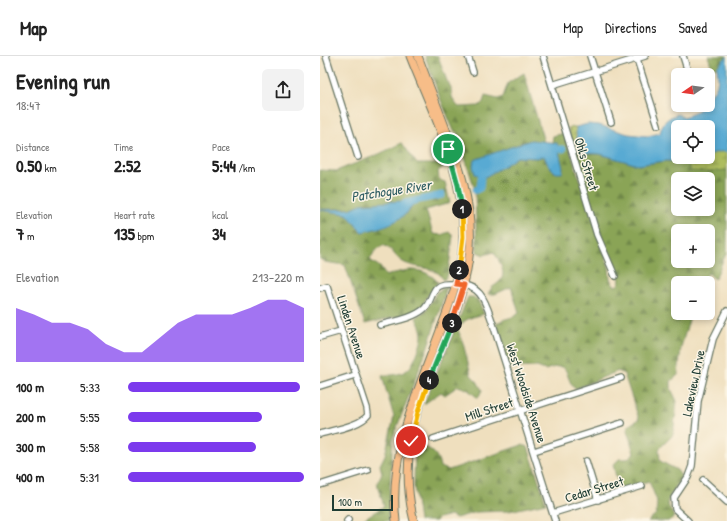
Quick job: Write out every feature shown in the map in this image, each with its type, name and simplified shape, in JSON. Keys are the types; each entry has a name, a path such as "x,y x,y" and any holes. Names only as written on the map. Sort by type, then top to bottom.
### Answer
{"main road":[{"path":"410,56 448,149 458,185 462,207 463,237 460,284 453,319 422,398 414,426 410,448 408,470 410,500 414,521"},
{"path":"396,521 395,481 401,444 410,415 469,260 469,208 465,185 456,156 418,56"}],"street":[{"path":"326,56 358,157"},
{"path":"468,56 473,72"},
{"name":"Ohls Street","path":"543,56 597,235 615,276"},
{"path":"590,56 611,122"},
{"path":"552,85 637,57 645,56"},
{"path":"683,56 687,68"},
{"path":"637,57 658,125"},
{"path":"380,325 411,316 425,309 438,286 443,284 460,284"},
{"name":"West Woodside Avenue","path":"460,284 478,291 485,300 555,521"},
{"name":"Linden Avenue","path":"320,288 327,286 368,415 359,423 320,434"},
{"name":"Lakeview Drive","path":"688,521 675,510 674,498 688,477 692,466 698,401 713,339 727,311"},
{"path":"320,337 341,331"},
{"path":"320,386 356,375"},
{"name":"Mill Street","path":"433,439 621,378"},
{"path":"534,451 622,423"},
{"path":"586,461 598,500"},
{"path":"320,485 368,470"},
{"path":"703,480 727,502"},
{"name":"Cedar Street","path":"553,513 642,486"}],"green space":[{"path":"425,56 438,56 447,81 451,87 453,100 459,107 479,106 483,102 485,96 498,99 503,97 508,83 524,73 544,142 531,140 475,160 485,177 517,157 537,158 545,156 548,165 557,143 552,143 553,136 564,133 609,267 610,279 614,286 618,285 620,280 599,232 576,154 600,154 638,165 671,161 671,164 688,164 691,171 727,170 727,254 715,279 715,276 712,276 708,273 706,276 671,276 671,320 689,320 681,347 678,375 671,381 671,389 677,401 673,435 659,449 660,461 677,470 681,476 667,503 674,517 668,521 648,521 656,514 657,501 649,481 620,490 617,488 617,480 613,465 619,459 627,459 634,453 627,430 628,426 639,419 624,374 618,371 575,389 566,370 560,367 545,370 537,367 510,368 496,324 519,313 511,287 495,294 488,294 492,287 502,279 503,271 494,252 484,255 477,252 475,190 457,132 454,131"},
{"path":"708,56 727,56 717,67 712,68"},
{"path":"576,127 577,143 583,153 576,154 568,128"},
{"path":"727,138 727,170 706,172 691,171 688,164 715,164 715,150"},
{"path":"402,143 417,164 447,164 438,171 439,180 445,182 450,203 426,210 433,234 441,235 449,232 453,236 448,274 444,280 440,274 435,271 405,263 401,261 390,249 383,245 374,252 370,260 380,267 386,276 407,270 414,270 426,273 438,282 426,298 423,305 413,313 365,324 345,265 325,262 320,259 320,210 347,214 359,229 376,229 395,221 409,212 414,201 361,204 350,209 320,209 320,170 336,171 377,155"},
{"path":"447,287 427,349 393,437 388,516 389,521 362,521 384,506 377,483 382,473 380,465 385,455 394,417 382,376 405,372 412,364 422,339 421,329 416,318 426,310 437,292"},
{"path":"468,297 478,300 484,314 466,320 458,330 471,375 477,381 482,390 478,398 467,389 458,386 445,395 441,392 424,404"},
{"path":"415,444 432,451 439,462 440,467 449,470 522,445 528,447 546,503 509,511 477,512 456,518 451,515 439,518 436,521 419,521 414,486"}],"water":[{"path":"727,57 727,153 715,153 715,120 671,120 671,161 638,165 600,154 583,153 577,143 576,127 588,124 599,125 628,134 648,136 660,133 666,120 678,114 683,117 695,112 715,112 715,88 718,82 717,67"},
{"path":"531,140 557,143 563,168 562,173 556,173 548,165 544,156 537,158 517,157 485,177 475,174 473,166 474,160"},
{"path":"414,201 411,208 400,219 385,226 362,232 347,214 320,210 350,209 361,204"}],"waterway":[{"name":"Patchogue River","path":"549,149 563,149"},
{"name":"Patchogue River","path":"476,190 480,188 482,170 485,168"},
{"name":"Patchogue River","path":"405,203 442,195"}],"route":[{"path":"411,441 422,398 453,319 464,285 456,284 462,252 463,222 458,185 448,149"}]}
